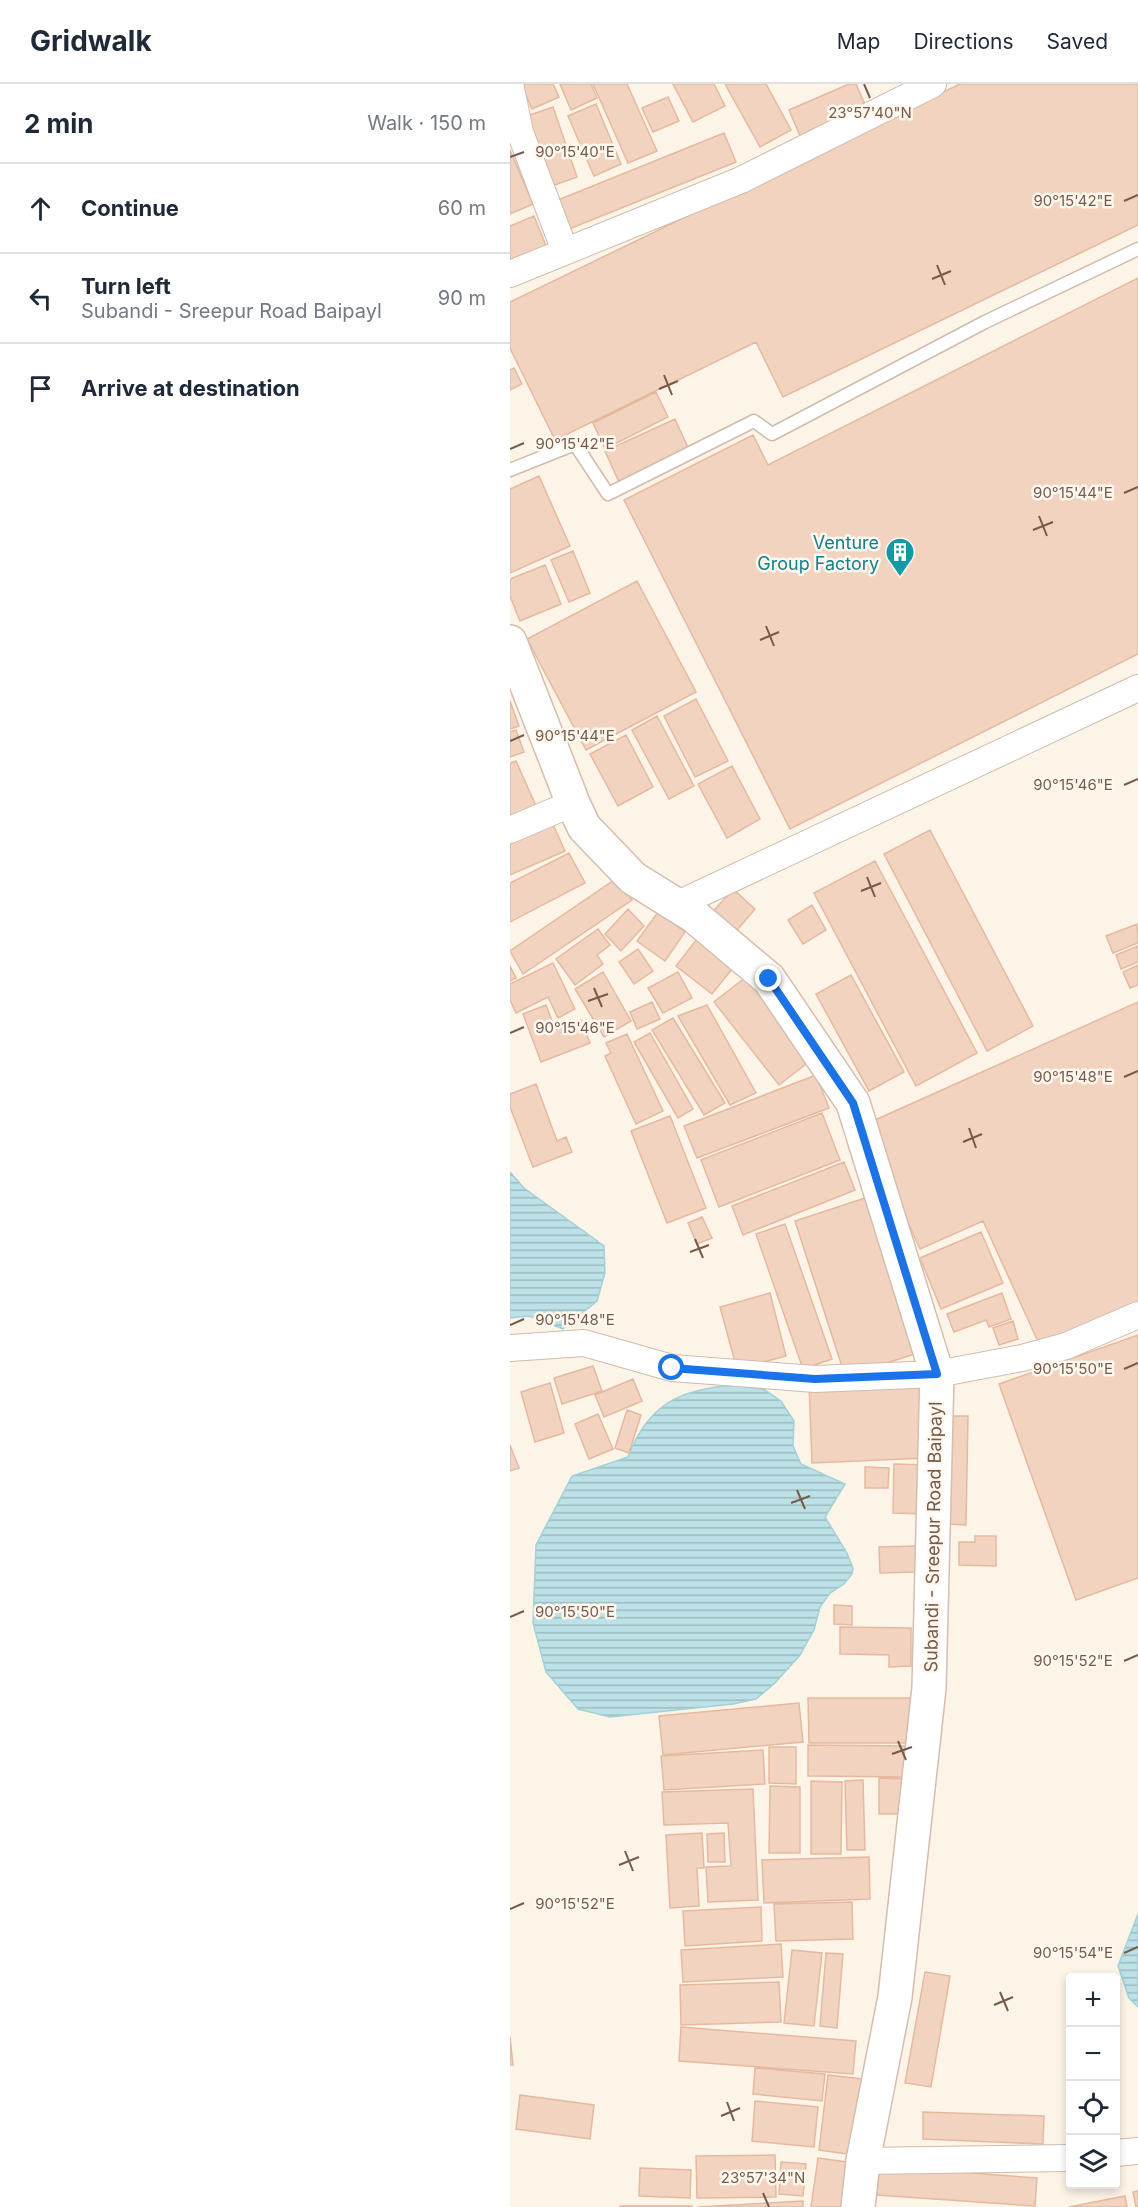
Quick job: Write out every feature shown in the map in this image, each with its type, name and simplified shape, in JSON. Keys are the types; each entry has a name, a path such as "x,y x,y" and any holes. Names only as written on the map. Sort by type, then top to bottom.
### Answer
{"street":[{"path":"510,84 520,132 565,251"},
{"path":"510,274 741,180 933,84"},
{"name":"Subandi - Sreepur Road Baipayl","path":"510,642 584,826 633,878 694,916 769,979 853,1103 937,1374 929,1688 895,1997 863,2161 858,2207"},
{"path":"676,905 1138,688"},
{"path":"510,830 573,803"},
{"path":"510,1348 584,1343 672,1368 815,1379 937,1374 1022,1358 1066,1346 1138,1316"},
{"path":"1120,2153 1138,2151"},
{"path":"863,2161 1066,2158"}],"lane":[{"path":"510,470 575,444 608,494 754,421 772,434 985,322 1138,249"}],"water":[{"path":"510,1172 524,1188 604,1246 605,1273 597,1301 563,1329 529,1316 510,1318"},
{"path":"735,1385 765,1390 781,1401 794,1421 793,1446 801,1464 845,1484 825,1517 847,1553 853,1568 852,1574 844,1584 830,1593 820,1607 814,1630 800,1655 775,1683 756,1699 733,1704 610,1717 578,1709 546,1672 533,1623 536,1545 572,1476 628,1457 645,1424 668,1403 698,1390"},
{"path":"1138,1914 1138,2007 1129,1998 1118,1966"}],"building":[{"path":"521,84 553,84 559,97 532,109"},
{"path":"560,84 591,84 597,98 571,110"},
{"path":"593,84 627,84 657,151 628,163"},
{"path":"673,84 714,84 725,106 693,122"},
{"path":"725,84 766,84 791,130 760,147"},
{"path":"849,84 856,84 867,109 801,138 789,110"},
{"path":"960,84 1138,84 1138,225 783,397 756,342 555,440 510,348 510,302"},
{"path":"668,97 679,121 653,132 642,108"},
{"path":"596,104 621,164 594,176 568,116"},
{"path":"553,107 577,177 549,187 524,117"},
{"path":"724,133 736,162 569,229 558,200"},
{"path":"510,150 533,204 510,214"},
{"path":"534,216 546,246 510,260 510,226"},
{"name":"Venture Group Factory","path":"1138,278 1138,654 790,829 624,500 753,435 768,465"},
{"path":"514,368 522,384 510,390 510,370"},
{"path":"656,392 668,417 605,449 593,423"},
{"path":"675,419 689,450 619,482 605,451"},
{"path":"539,476 570,546 510,573 510,489"},
{"path":"573,551 590,593 569,602 551,560"},
{"path":"545,565 561,604 520,621 510,596 510,579"},
{"path":"637,581 696,692 586,750 527,639"},
{"path":"696,699 728,761 695,777 664,716"},
{"path":"510,701 519,726 510,729"},
{"path":"657,716 694,786 669,799 632,730"},
{"path":"516,730 524,752 510,757 510,732"},
{"path":"626,735 653,787 618,806 590,754"},
{"path":"516,761 540,815 516,826 510,813 510,763"},
{"path":"732,766 760,819 727,838 698,784"},
{"path":"551,820 565,851 510,875 510,837"},
{"path":"930,830 1033,1026 987,1051 884,854"},
{"path":"569,853 585,883 510,922 510,883"},
{"path":"875,861 977,1053 916,1086 814,893"},
{"path":"617,878 632,900 523,974 510,951"},
{"path":"733,889 755,909 733,935 710,915"},
{"path":"812,905 826,930 803,944 788,920"},
{"path":"628,909 644,926 621,951 605,934"},
{"path":"658,912 685,932 665,961 637,941"},
{"path":"1137,924 1138,943 1113,953 1106,936"},
{"path":"598,929 610,945 597,955 603,964 575,985 556,959"},
{"path":"700,935 736,964 712,994 676,966"},
{"path":"1138,946 1138,962 1121,969 1116,955"},
{"path":"638,949 653,971 634,984 619,962"},
{"path":"553,963 575,1009 558,1018 548,997 516,1013 510,1000 510,984"},
{"path":"1138,965 1138,985 1130,988 1123,972"},
{"path":"510,966 516,978 510,981"},
{"path":"603,972 631,1021 604,1037 575,989"},
{"path":"678,972 692,998 663,1013 648,988"},
{"path":"851,975 904,1072 869,1091 816,994"},
{"path":"746,977 811,1060 779,1085 714,1002"},
{"path":"652,1002 660,1019 637,1029 630,1012"},
{"path":"1138,1002 1138,1304 1041,1348 983,1221 920,1249 864,1125"},
{"path":"546,1005 555,1029 581,1020 590,1043 541,1062 523,1014"},
{"path":"707,1005 756,1093 730,1105 678,1016"},
{"path":"673,1018 725,1103 704,1115 652,1030"},
{"path":"650,1033 693,1109 678,1118 634,1042"},
{"path":"627,1034 663,1111 636,1124 605,1056 611,1053 606,1043"},
{"path":"816,1075 829,1108 697,1158 684,1126"},
{"path":"536,1084 557,1141 566,1137 572,1152 533,1167 510,1107 510,1094"},
{"path":"822,1113 840,1160 719,1207 701,1160"},
{"path":"670,1116 706,1208 667,1223 631,1131"},
{"path":"844,1162 855,1190 743,1235 732,1206"},
{"path":"865,1198 915,1354 845,1376 795,1221"},
{"path":"702,1217 712,1238 697,1244 688,1223"},
{"path":"785,1224 832,1359 803,1369 756,1234"},
{"path":"981,1232 1003,1283 941,1309 920,1258"},
{"path":"770,1293 786,1356 737,1369 720,1307"},
{"path":"1002,1293 1011,1319 989,1327 986,1320 954,1332 947,1314"},
{"path":"1013,1321 1018,1339 999,1345 993,1328"},
{"path":"1138,1335 1138,1578 1076,1600 999,1384"},
{"path":"593,1366 602,1391 562,1404 554,1378"},
{"path":"922,1378 926,1458 812,1463 809,1383"},
{"path":"633,1379 642,1401 604,1417 595,1395"},
{"path":"550,1383 564,1433 535,1442 521,1392"},
{"path":"627,1410 641,1415 629,1453 615,1448"},
{"path":"598,1414 613,1449 589,1459 575,1424"},
{"path":"950,1416 968,1416 966,1525 948,1524"},
{"path":"510,1445 519,1468 510,1471"},
{"path":"894,1464 926,1465 925,1514 893,1513"},
{"path":"865,1467 889,1468 888,1488 865,1488"},
{"path":"975,1536 996,1536 996,1566 959,1565 959,1542 975,1542"},
{"path":"916,1546 916,1572 880,1573 879,1547"},
{"path":"834,1605 852,1606 852,1625 834,1624"},
{"path":"840,1627 911,1628 911,1666 889,1667 889,1655 840,1654"},
{"path":"808,1698 912,1698 912,1743 809,1743"},
{"path":"799,1703 803,1742 663,1755 659,1716"},
{"path":"808,1745 912,1746 912,1777 808,1776"},
{"path":"769,1747 796,1747 796,1784 769,1783"},
{"path":"763,1750 765,1784 664,1790 661,1756"},
{"path":"879,1778 908,1779 908,1814 879,1814"},
{"path":"863,1780 865,1850 847,1850 845,1781"},
{"path":"811,1781 842,1782 841,1854 811,1854"},
{"path":"770,1786 800,1787 800,1853 769,1853"},
{"path":"753,1789 758,1900 708,1902 706,1867 731,1866 728,1823 664,1825 662,1792"},
{"path":"702,1833 704,1868 697,1868 699,1906 670,1908 666,1835"},
{"path":"724,1833 725,1862 708,1862 707,1834"},
{"path":"869,1857 870,1899 764,1903 762,1860"},
{"path":"852,1902 853,1939 776,1941 774,1904"},
{"path":"761,1907 762,1941 685,1946 683,1911"},
{"path":"781,1944 783,1977 683,1982 681,1950"},
{"path":"792,1950 822,1953 814,2026 784,2023"},
{"path":"826,1953 843,1954 837,2028 820,2026"},
{"path":"925,1972 950,1976 931,2087 905,2083"},
{"path":"779,1982 781,2022 681,2025 680,1985"},
{"path":"681,2027 856,2041 853,2074 679,2061"},
{"path":"510,2037 513,2065 510,2065"},
{"path":"755,2068 825,2074 822,2101 753,2094"},
{"path":"828,2075 863,2079 854,2155 819,2150"},
{"path":"520,2095 594,2105 590,2139 516,2129"},
{"path":"755,2101 818,2107 814,2147 752,2141"},
{"path":"923,2112 1044,2116 1043,2144 923,2139"},
{"path":"775,2155 776,2197 697,2198 696,2156"},
{"path":"818,2158 847,2162 841,2207 811,2207"},
{"path":"781,2162 806,2164 803,2196 779,2194"},
{"path":"879,2166 1037,2178 1035,2206 877,2195"},
{"path":"640,2168 691,2170 690,2198 639,2196"},
{"path":"1138,2191 1138,2207 1136,2207 1133,2192"},
{"path":"1125,2196 1127,2207 1069,2207"},
{"path":"803,2201 803,2207 698,2207"},
{"path":"692,2206 692,2207 620,2207"}],"place":[{"name":"Venture Group Factory","path":"900,578"}],"route":[{"path":"672,1368 815,1379 937,1374 853,1103 769,979"}]}
